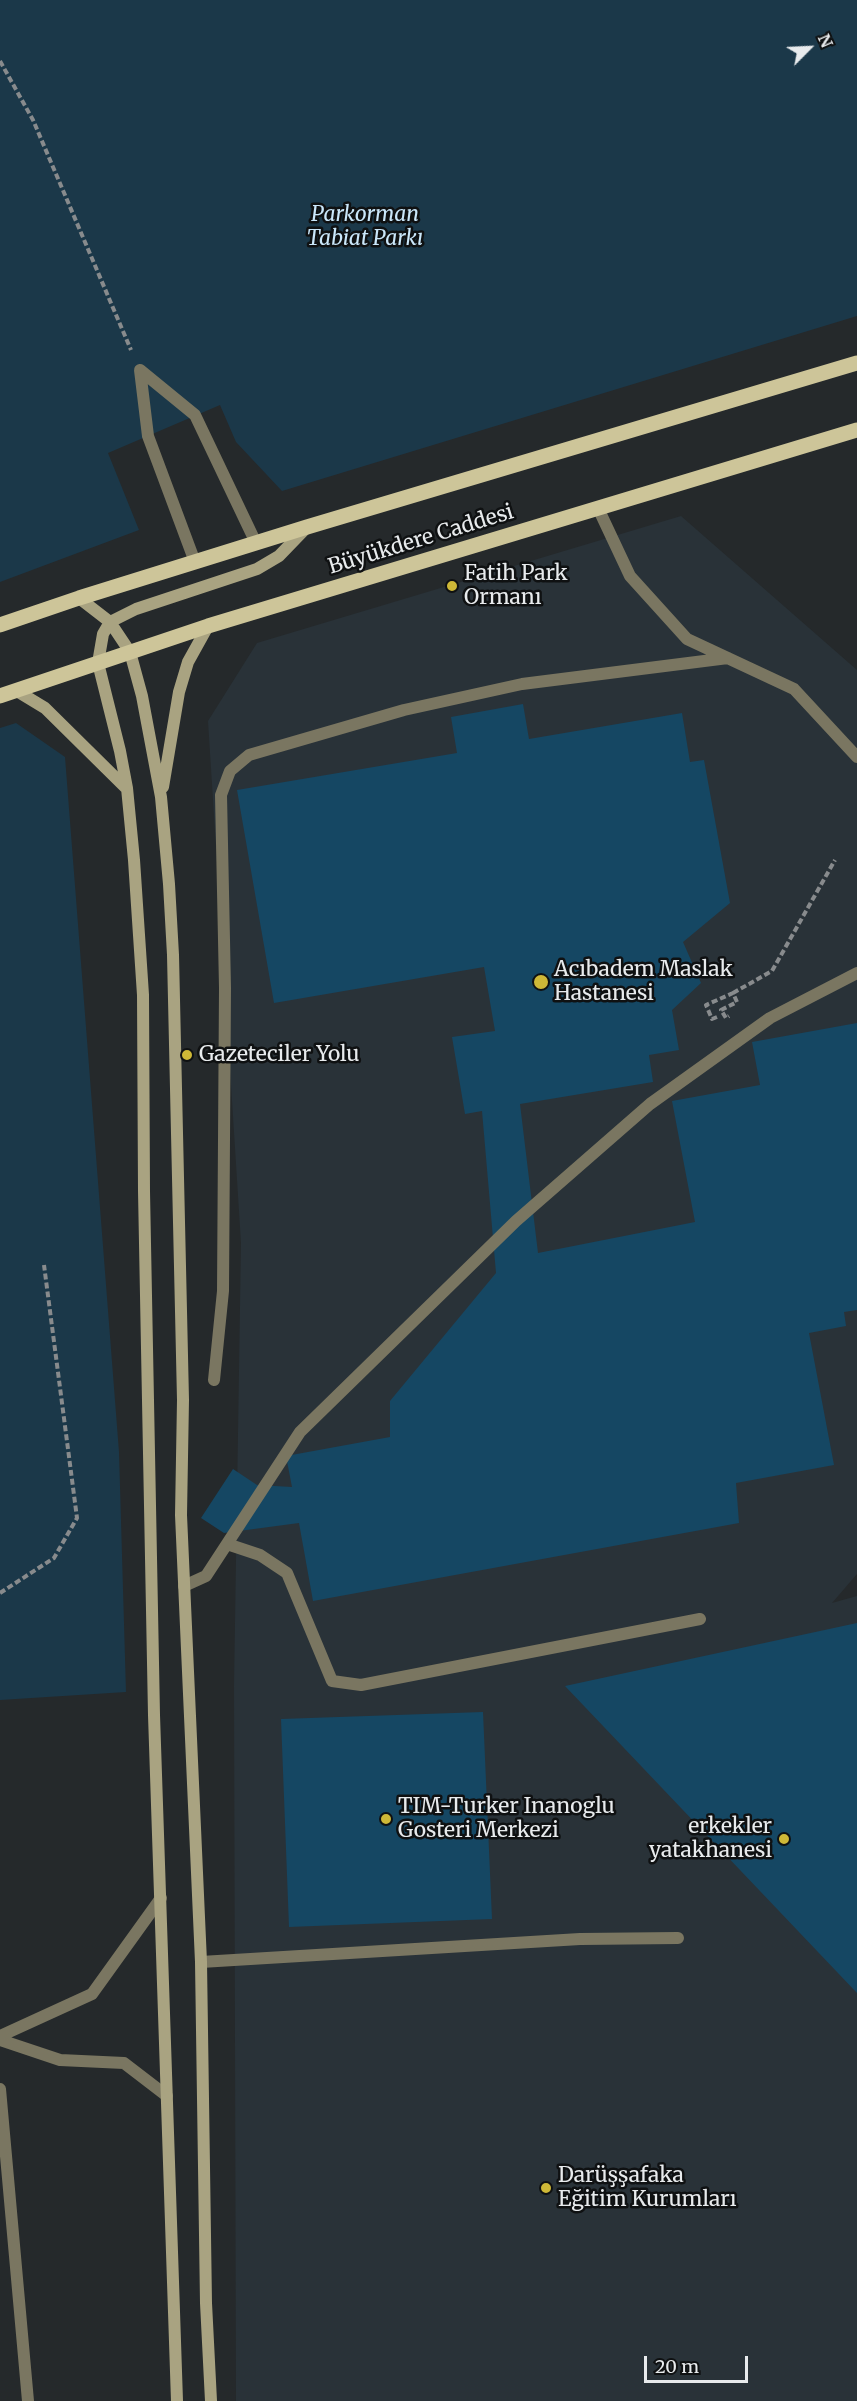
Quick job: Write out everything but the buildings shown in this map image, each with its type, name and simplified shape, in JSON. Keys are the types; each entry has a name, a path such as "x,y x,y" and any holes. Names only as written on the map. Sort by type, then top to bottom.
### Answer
{"main road":[{"path":"0,625 307,527 857,363"},
{"name":"Büyükdere Caddesi","path":"0,696 208,626 857,430"},
{"path":"177,2401 152,1620 144,1203 143,995 134,860 126,788 120,751 98,663 103,634 110,622 136,609 257,569 279,556 307,527"},
{"path":"79,598 110,622 130,652 142,696 161,797 173,955 183,1388 181,1515 201,1962 206,2303 211,2401"},
{"path":"161,797 179,692 188,662 208,626"},
{"path":"16,691 45,708 126,788"}],"street":[{"path":"140,370 195,415 256,543"},
{"path":"140,370 148,436 195,562"},
{"path":"598,508 630,576 687,639 794,689 857,757"},
{"path":"214,1380 223,1291 225,988 221,795 230,771 249,755 404,710 522,684 728,658"},
{"path":"184,1586 206,1576 300,1432 516,1221 650,1104 770,1018 857,973"},
{"path":"227,1544 260,1555 287,1573 332,1681 361,1685 700,1619"},
{"path":"0,2038 92,1994 161,1898"},
{"path":"201,1962 580,1939 678,1938"},
{"path":"0,2038 60,2060 124,2063 167,2096"},
{"path":"0,2089 27,2401"}],"path":[{"path":"0,61 33,120 140,370"},
{"path":"717,1017 712,1019 706,1005 772,971 835,860"},
{"path":"733,993 737,1002"},
{"path":"0,1593 54,1558 77,1518 44,1266"}],"shaded area":[{"path":"681,516 857,670 857,1574 832,1603 857,1596 857,2401 236,2401 234,1686 241,1243 208,721 257,643"}],"green space":[{"name":"Parkorman Tabiat Parkı","path":"0,0 857,0 857,316 282,491 236,442 220,405 108,453 139,530 0,582"},
{"path":"16,723 65,757 119,1452 126,1692 0,1700 0,728"}],"place":[{"name":"Fatih Park Ormanı","path":"452,586"},
{"name":"Acıbadem Maslak Hastanesi","path":"541,982"},
{"name":"Gazeteciler Yolu","path":"187,1055"},
{"name":"TIM-Turker Inanoglu Gosteri Merkezi","path":"386,1819"},
{"name":"erkekler yatakhanesi","path":"784,1839"},
{"name":"Darüşşafaka Eğitim Kurumları","path":"546,2188"}]}
